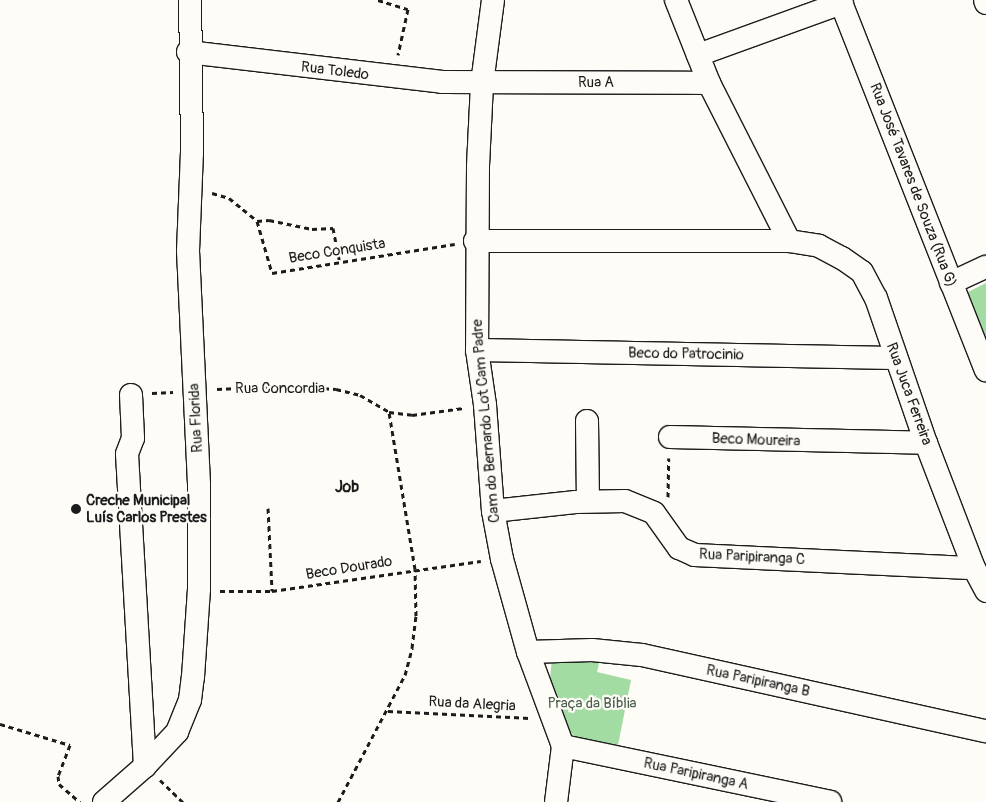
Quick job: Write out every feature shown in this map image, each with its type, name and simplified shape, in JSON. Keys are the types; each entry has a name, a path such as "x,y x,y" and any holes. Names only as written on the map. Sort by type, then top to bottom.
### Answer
{"street":[{"name":"Rua Florida","path":"104,802 145,766 177,732 187,709 193,677 199,589 197,390 193,369 188,251 190,192 188,52 190,0"},
{"name":"Cam do Bernardo Lot Cam Padre","path":"493,0 482,84 475,241 477,350 485,405 492,511 502,559 528,652 555,720 563,746 556,802"},
{"path":"676,0 709,83 789,241"},
{"path":"698,55 841,2"},
{"name":"Rua José Tavares de Souza (Rua G)","path":"841,2 986,370"},
{"name":"Rua Toledo","path":"188,52 393,78 482,84"},
{"name":"Rua A","path":"482,84 709,83"},
{"name":"Rua Juca Ferreira","path":"475,241 789,241 819,246 862,272 876,298 895,358 926,443 974,568 986,591"},
{"path":"952,283 986,267"},
{"name":"Beco do Patrocinio","path":"477,350 895,358"},
{"path":"131,395 133,438 127,454 145,766"},
{"path":"587,421 588,501"},
{"name":"Beco Moureira","path":"670,437 926,443"},
{"name":"Rua Paripiranga C","path":"492,511 588,501 625,501 640,505 661,519 679,548 695,555 974,568"},
{"name":"Rua Paripiranga B","path":"528,652 592,650 642,655 986,731"},
{"name":"Rua Paripiranga A","path":"563,746 830,802"}],"path":[{"path":"378,0 408,9 393,78"},
{"path":"190,192 207,191 230,198 257,221 269,220 312,229 333,228 340,262"},
{"name":"Beco Conquista","path":"257,221 272,273 475,241"},
{"name":"Rua Concordia","path":"131,395 288,386 336,389 360,395 389,412 412,415 485,405"},
{"path":"338,802 388,711 405,675 412,648 416,616 415,569 389,412"},
{"path":"661,519 668,504 670,437"},
{"path":"268,508 272,591"},
{"name":"Beco Dourado","path":"199,589 236,593 272,591 415,569 502,559"},
{"name":"Rua da Alegria","path":"388,711 555,720"},
{"path":"0,724 70,745 58,776 59,784 80,802"},
{"path":"145,766 183,802"}],"green space":[{"path":"986,283 986,343 966,293"},
{"name":"Praça da Bíblia","path":"601,655 597,672 631,680 618,745 576,737 570,732 550,679 552,658"}],"place":[{"name":"Creche Municipal Luís Carlos Prestes","path":"76,509"}],"district":[{"name":"Job","path":"347,487"}]}
